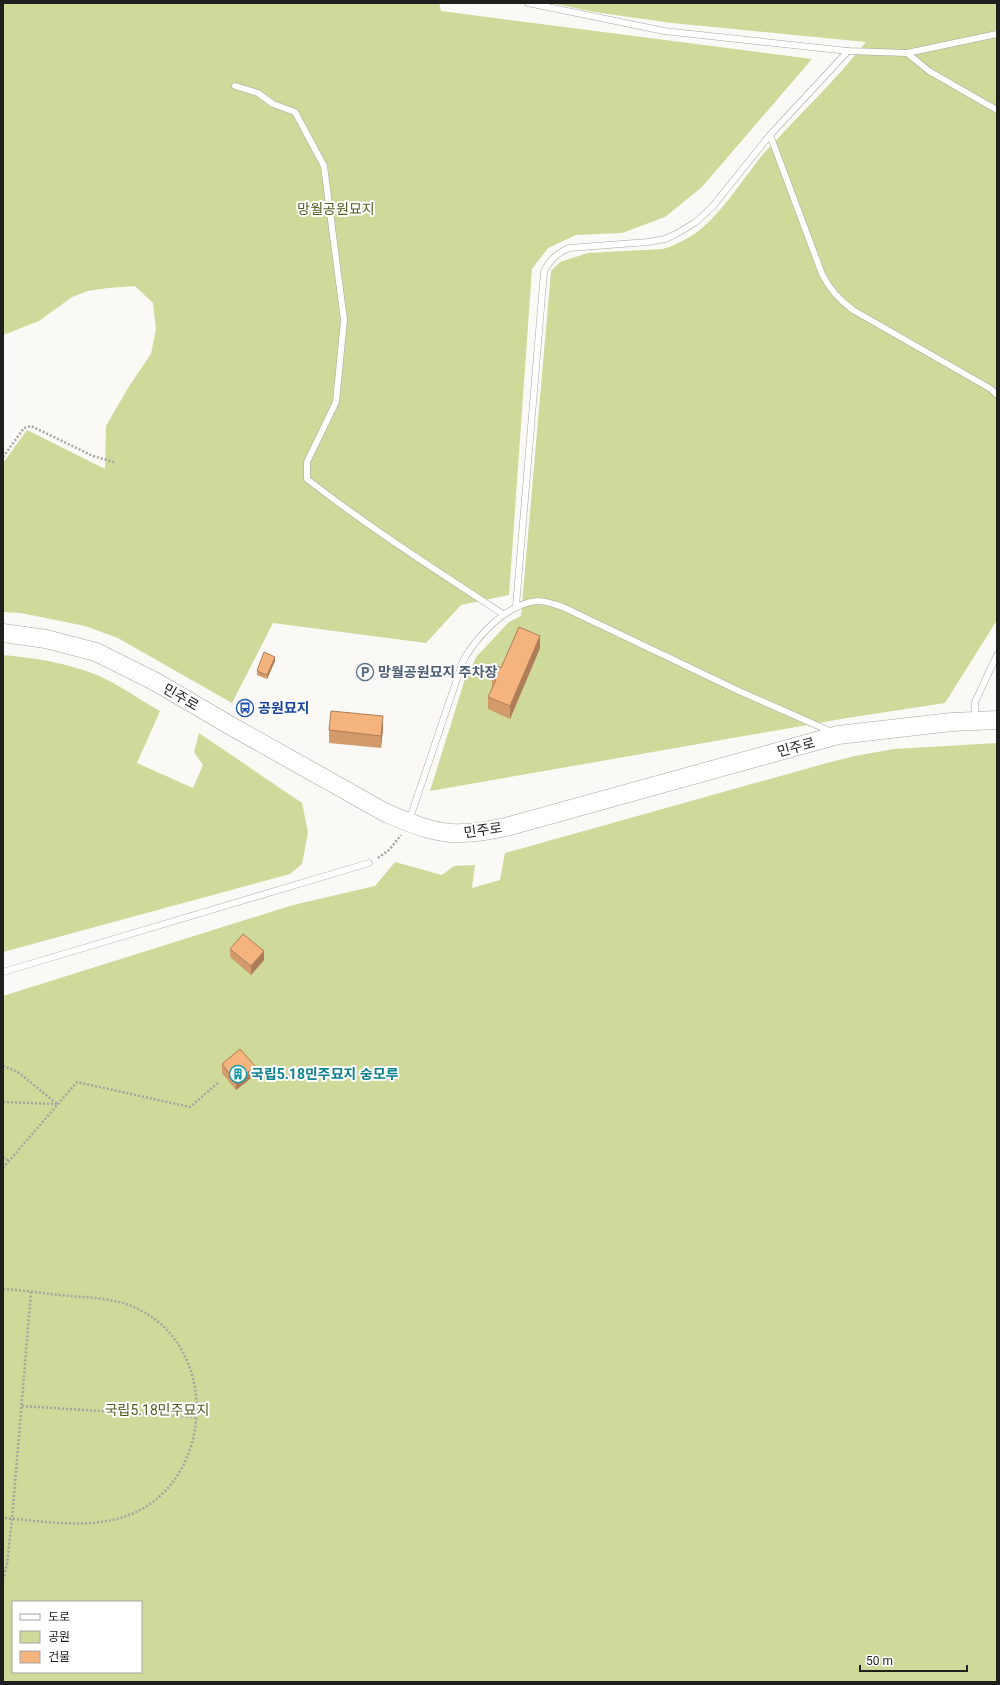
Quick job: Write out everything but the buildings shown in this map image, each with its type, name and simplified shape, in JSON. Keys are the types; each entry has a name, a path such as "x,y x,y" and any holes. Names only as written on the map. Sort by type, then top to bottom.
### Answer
{"main road":[{"name":"민주로","path":"3,633 46,639 96,652 156,682 386,813 408,822 441,831 461,834 506,827 838,735 952,722 997,720"}],"lane":[{"path":"528,3 664,31 848,51 907,53 997,34"},
{"path":"516,606 544,272 546,266 551,259 561,251 570,248 648,242 665,239 696,222 713,206 770,136 848,51"},
{"path":"907,53 929,72 997,110"},
{"path":"235,86 258,93 273,104 295,112 324,166 344,320 336,402 307,462 307,479 421,561 503,614"},
{"path":"770,136 822,274 829,288 853,310 991,389 997,395"},
{"path":"408,822 463,661 471,647 503,614 516,606 538,601 565,608 739,691 838,735"},
{"path":"975,721 975,702 997,655"},
{"path":"3,972 368,863"}],"path":[{"path":"3,457 24,428 31,426 93,456 114,462"},
{"path":"368,863 389,850 397,841 408,822"},
{"path":"3,1066 18,1072 57,1104"},
{"path":"3,1168 77,1082 190,1107 219,1082"},
{"path":"3,1102 57,1104"},
{"path":"3,1157 8,1161"},
{"path":"3,1289 119,1302 135,1307 153,1318 173,1338 182,1350 189,1365 196,1389 196,1417 192,1442 184,1465 162,1494 141,1509 125,1517 101,1522 75,1523 3,1518"},
{"path":"3,1580 7,1564 12,1519 31,1292"},
{"path":"22,1406 196,1417"}],"green space":[{"name":"망월공원묘지","path":"3,3 439,3 441,11 812,59 702,187 665,217 622,233 576,235 548,248 532,269 509,595 461,605 426,643 273,623 232,703 118,638 85,626 21,613 3,612 3,463 27,430 105,469 106,426 128,388 151,354 156,329 153,303 135,286 88,291 72,297 39,321 3,335"},
{"path":"551,3 997,3 997,620 945,703 847,718 430,791 465,679 477,656 509,622 521,616 551,271 560,262 588,253 663,249 688,238 709,222 763,154 854,57 866,42 672,23 594,12"},
{"path":"3,655 52,662 88,671 115,684 160,711 137,763 193,788 203,765 194,752 199,733 302,803 308,832 302,864 290,874 3,952"},
{"name":"국립5.18민주묘지","path":"997,743 997,1682 3,1682 3,996 293,905 375,886 395,862 442,875 454,866 475,865 472,888 500,880 505,853 855,756 894,749"}],"place":[{"name":"망월공원묘지 주차장","path":"365,672"},
{"name":"공원묘지","path":"245,708"},
{"name":"국립5.18민주묘지 숭모루","path":"238,1074"}]}
